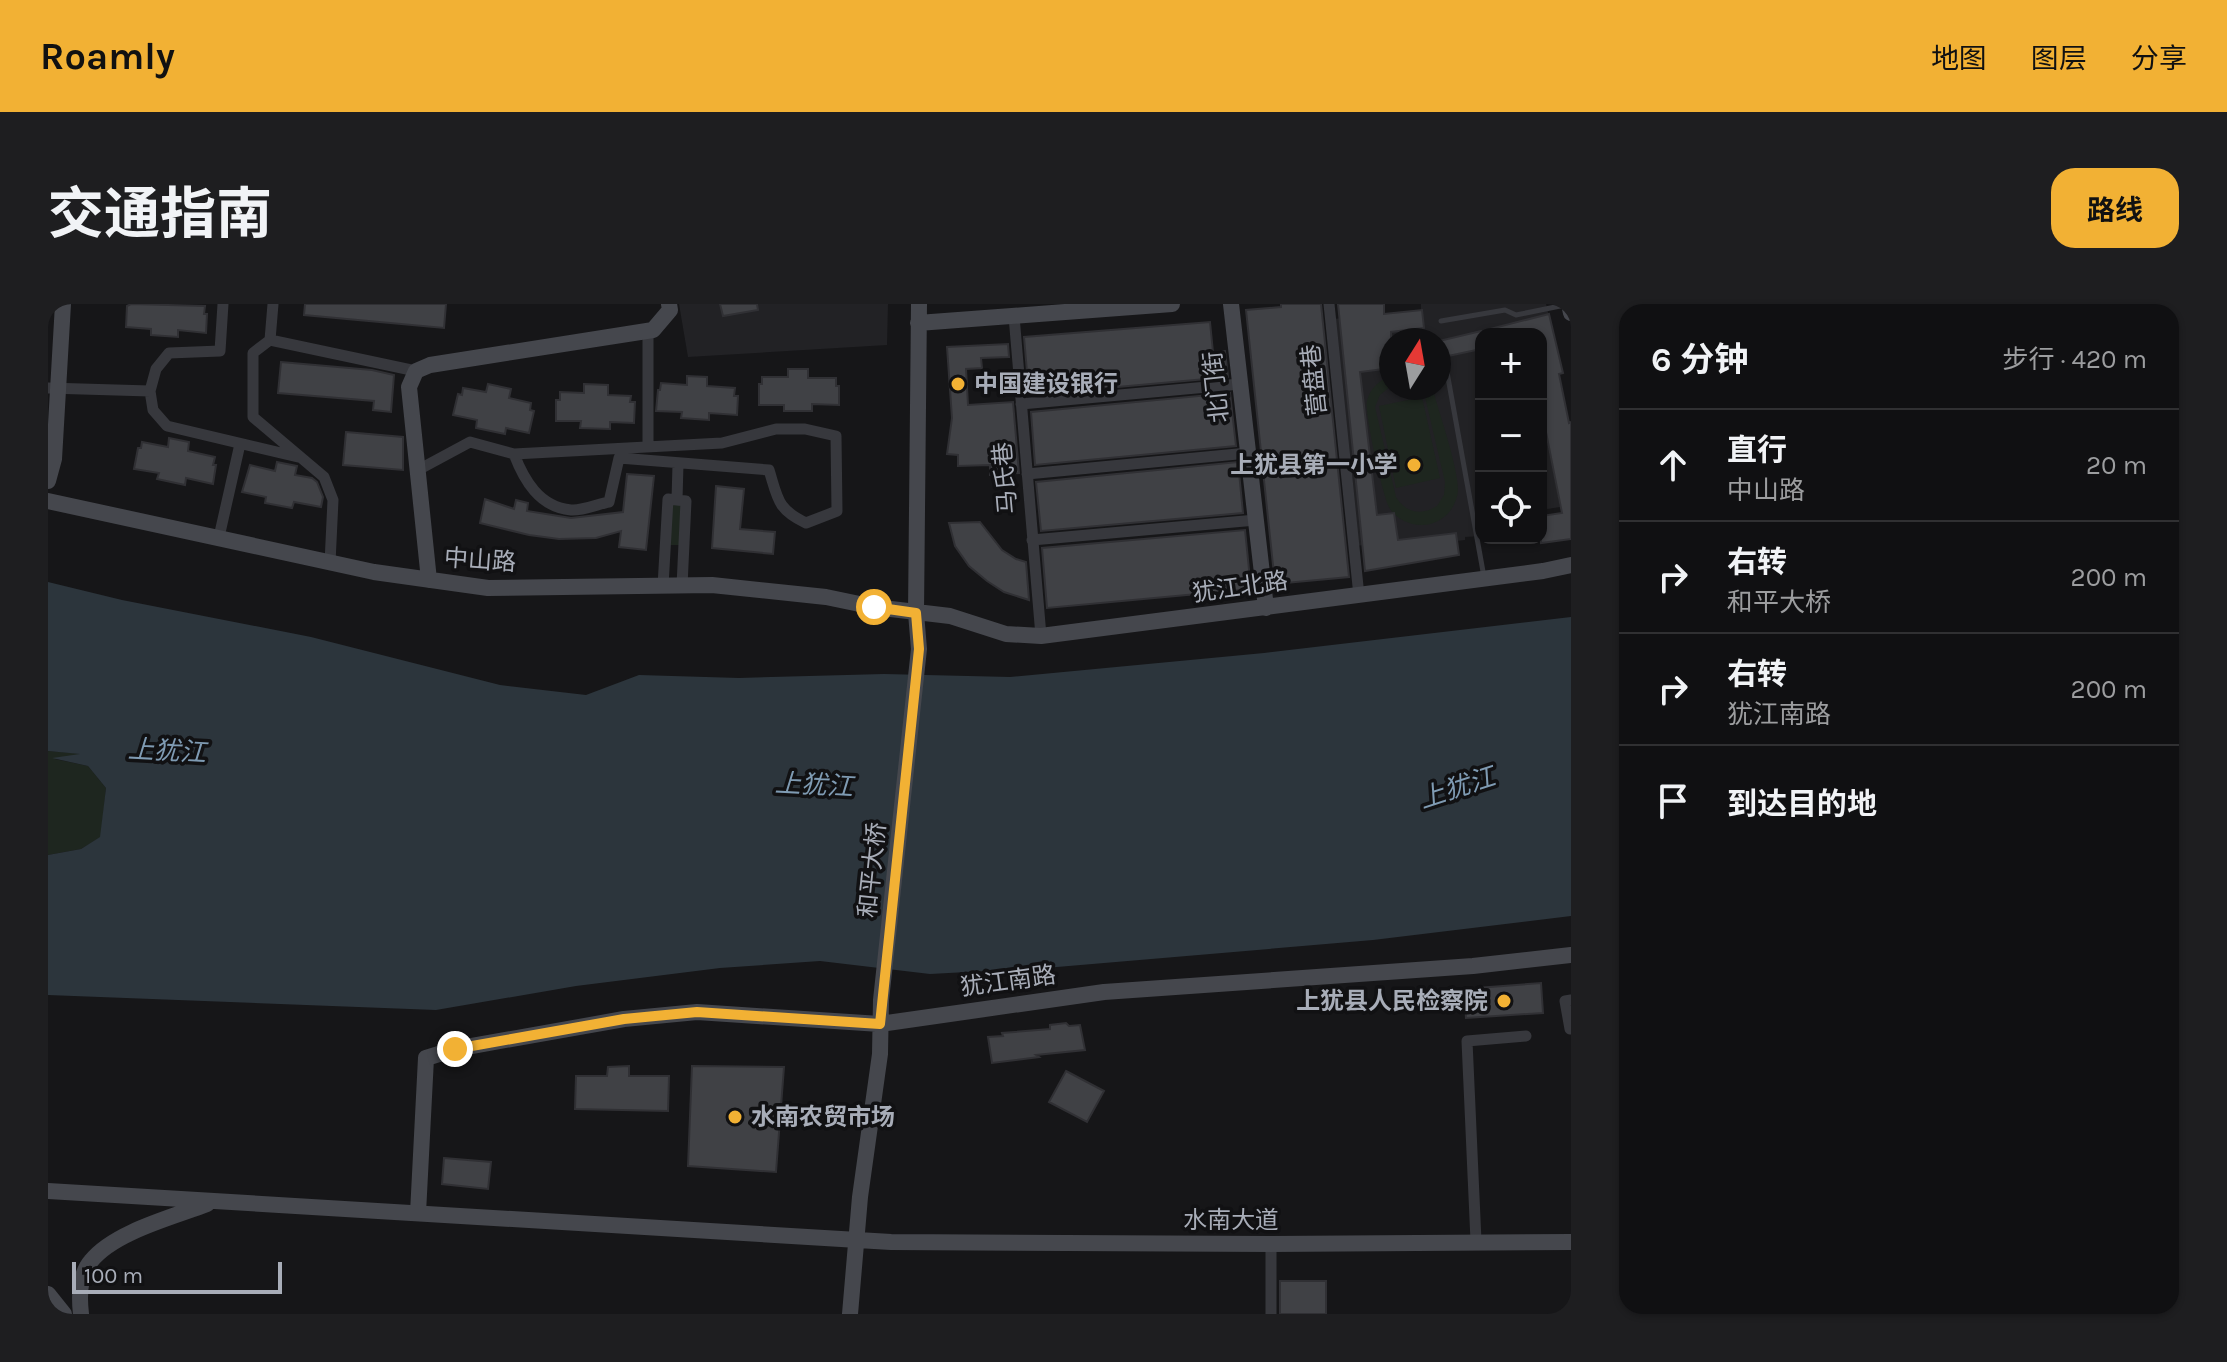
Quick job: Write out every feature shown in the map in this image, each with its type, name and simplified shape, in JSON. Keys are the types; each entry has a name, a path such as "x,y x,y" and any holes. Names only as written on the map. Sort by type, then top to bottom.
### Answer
{"street":[{"path":"48,481 54,459 53,388 63,304"},
{"path":"223,304 220,351 169,353 156,369 150,391 153,410 167,426 302,458"},
{"path":"273,304 270,340 253,353 253,417 324,477 333,500 330,563"},
{"name":"和平大桥","path":"850,1314 856,1241 880,1054 881,1000 919,649 916,613 919,304"},
{"path":"918,323 1172,304"},
{"name":"北门街","path":"1231,304 1266,608"},
{"name":"营盘巷","path":"1329,304 1359,596"},
{"path":"1569,304 1571,313"},
{"path":"270,340 416,371 430,365 653,330 669,307"},
{"name":"马氏巷","path":"1014,316 1041,636"},
{"path":"648,331 648,446"},
{"path":"416,371 409,387 429,580"},
{"path":"1021,404 1240,384"},
{"path":"53,388 150,391"},
{"path":"418,470 470,442 514,454 722,443 776,429 805,429 836,436 837,511 806,523 787,514 777,497 769,470 619,458 609,502 572,510 541,499 524,479 514,454"},
{"path":"219,537 240,444"},
{"path":"1027,474 1248,453"},
{"path":"677,500 678,464"},
{"path":"663,586 668,499 686,501 682,586"},
{"name":"中山路","path":"48,501 330,563 488,588 712,585 826,597 916,613"},
{"path":"1032,540 1256,520"},
{"name":"犹江北路","path":"916,613 950,616 1006,634 1041,636 1359,596 1571,565"},
{"name":"犹江南路","path":"418,1213 426,1058 455,1049 624,1019 697,1012 880,1024 1104,992 1473,966 1571,955"},
{"path":"1570,1029 1565,1001 1571,1000"},
{"path":"1476,1241 1467,1041 1526,1036"},
{"name":"水南大道","path":"48,1191 856,1241 1271,1244 1571,1242"},
{"path":"81,1314 79,1296 88,1263 102,1250 152,1224 215,1201"},
{"path":"1271,1244 1271,1314"},
{"path":"48,1294 64,1314"}],"lane":[{"path":"1441,321 1505,310 1516,315 1569,304"},
{"path":"1451,395 1484,579"}],"shaded area":[{"path":"679,304 888,304 887,345 688,357"},
{"name":"上犹县第一小学","path":"1421,304 1546,304 1563,373 1547,376 1547,328 1475,328 1475,536 1457,541 1456,534 1356,546 1333,319 1421,310"},
{"path":"1379,383 1375,407 1396,497 1409,510 1420,512 1437,506 1444,495 1445,482 1426,400 1436,400 1458,490 1455,503 1447,515 1436,522 1408,523 1390,509 1368,421 1367,401"},
{"path":"1423,400 1440,478 1396,488 1379,406"},
{"path":"1547,439 1560,507 1547,509"},
{"path":"672,505 681,505 679,545 670,545"},
{"path":"48,751 85,754 55,759 88,766 106,788 101,837 81,849 48,855"}],"water":[{"name":"上犹江","path":"48,582 122,600 311,637 500,685 586,695 639,675 739,678 884,674 1010,677 1264,653 1571,617 1571,916 1373,940 1057,967 930,974 820,961 720,968 576,986 436,1010 48,995 48,855 81,849 100,837 106,788 88,766 52,758 80,754 48,751"}],"building":[{"path":"305,304 446,304 444,328 304,315"},
{"path":"720,304 757,304 758,310 723,316"},
{"path":"1281,304 1321,304 1349,577 1275,584 1246,310 1281,307"},
{"path":"1338,304 1384,304 1384,314 1422,310 1424,328 1379,328 1379,370 1360,372 1377,515 1394,513 1398,540 1456,533 1459,555 1365,571"},
{"path":"127,306 205,306 206,333 178,330 178,337 151,335 151,329 126,327"},
{"path":"1549,314 1571,422 1571,539 1547,542 1547,515 1562,513 1547,437 1547,328 1494,328"},
{"path":"1210,322 1213,352 1225,351 1228,377 1029,395 1024,337"},
{"path":"1475,332 1475,350 1451,355 1451,338"},
{"path":"1008,344 1009,357 981,358 982,368 966,369 968,405 1013,402 1019,473 990,475 990,465 958,466 958,455 947,454 952,418 947,347"},
{"path":"281,362 372,370 394,375 391,412 373,410 374,401 278,393"},
{"path":"788,369 808,369 808,378 836,378 839,405 812,404 812,411 784,411 784,405 759,405 762,377 788,377"},
{"path":"687,376 707,377 707,386 735,388 734,396 738,396 737,415 709,413 709,420 681,418 682,412 656,411 661,383 687,385"},
{"path":"488,384 511,389 509,398 531,403 530,410 534,411 529,433 506,428 505,434 476,428 477,420 453,415 458,394 462,395 463,388 486,392"},
{"path":"584,384 608,385 608,395 631,396 630,402 635,402 634,423 610,422 610,429 580,428 581,421 556,421 556,400 560,400 560,392 584,393"},
{"path":"1230,393 1236,446 1035,465 1031,412"},
{"path":"346,432 403,437 403,470 343,465"},
{"path":"169,438 189,442 188,451 215,457 213,484 186,478 185,485 157,479 159,473 134,469 142,442 168,447"},
{"path":"277,462 297,466 295,475 317,482 323,497 321,507 294,502 292,508 265,503 266,497 242,492 250,465 275,471"},
{"path":"1238,462 1243,513 1041,531 1036,482"},
{"path":"627,474 654,476 646,550 619,547 621,531 596,538 559,539 480,523 485,499 514,509 516,500 528,503 527,511 571,518 623,512"},
{"path":"716,486 744,489 740,529 775,532 773,554 712,548"},
{"path":"980,522 1002,550 1026,562 1029,600 1004,592 987,581 969,566 955,546 949,523"},
{"path":"1245,530 1251,589 1047,608 1042,548"},
{"name":"上犹县人民检察院","path":"1541,983 1543,1013 1466,1018 1464,989"},
{"path":"1066,1023 1069,1026 1080,1025 1085,1050 992,1063 988,1037 1050,1029 1050,1025"},
{"path":"629,1066 629,1076 669,1076 668,1111 575,1109 576,1076 607,1076 608,1067"},
{"name":"水南农贸市场","path":"692,1066 784,1067 776,1172 688,1166"},
{"path":"1066,1071 1104,1091 1087,1122 1049,1102"},
{"path":"444,1158 491,1162 488,1189 442,1184"},
{"path":"1280,1281 1326,1281 1326,1314 1280,1314"}],"place":[{"name":"中国建设银行","path":"958,384"},
{"name":"上犹县第一小学","path":"1414,465"},
{"name":"上犹县人民检察院","path":"1504,1001"},
{"name":"水南农贸市场","path":"735,1117"}],"route":[{"path":"455,1049 624,1019 697,1012 880,1024 919,649 916,613 874,607"}]}
